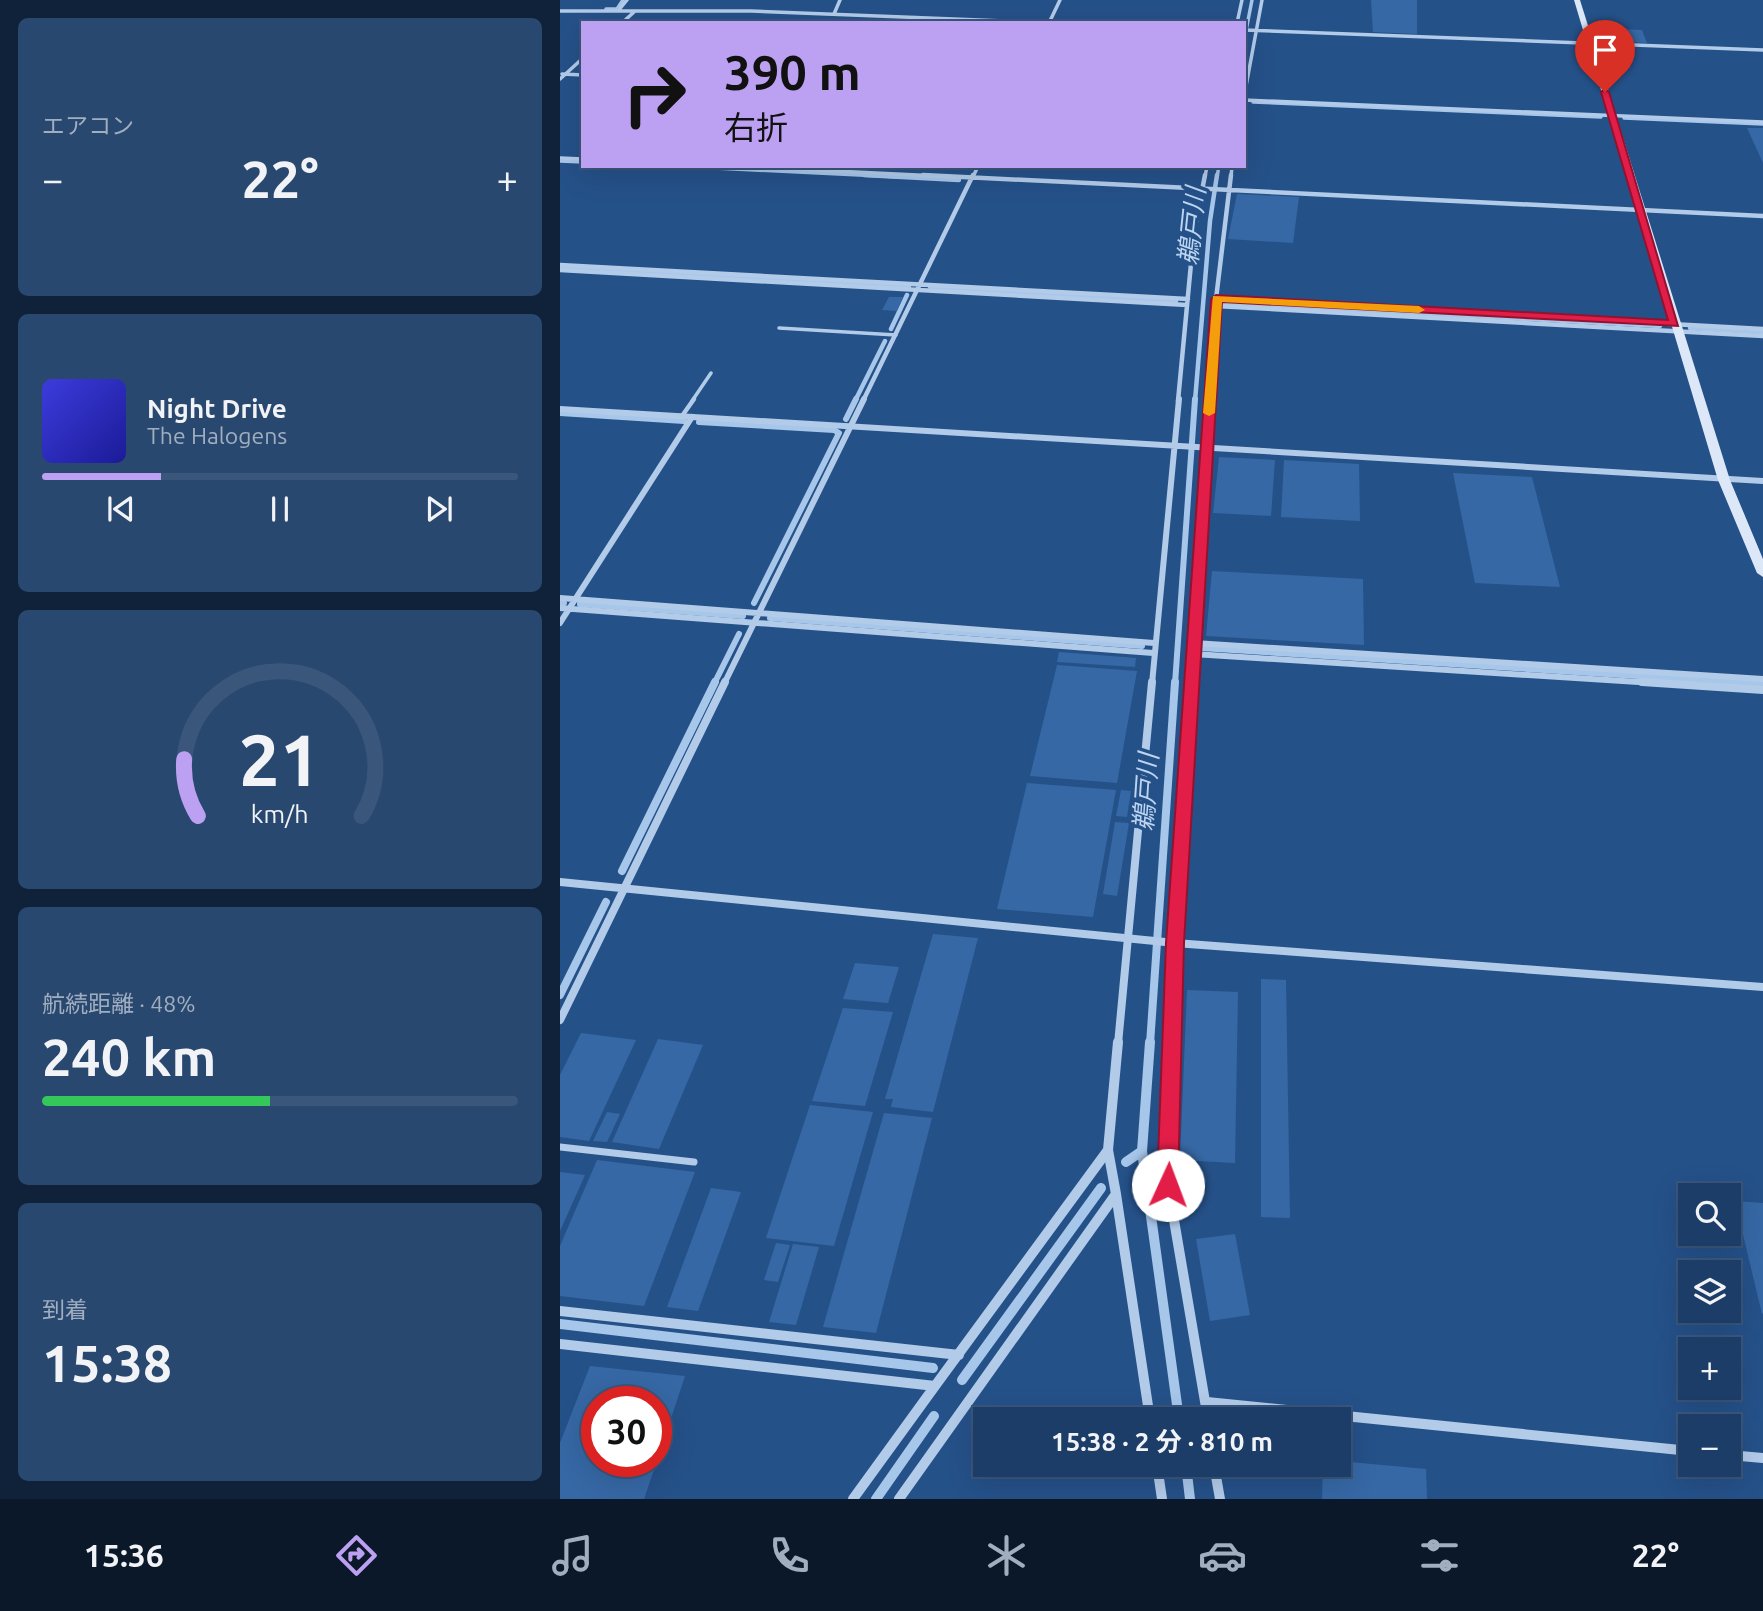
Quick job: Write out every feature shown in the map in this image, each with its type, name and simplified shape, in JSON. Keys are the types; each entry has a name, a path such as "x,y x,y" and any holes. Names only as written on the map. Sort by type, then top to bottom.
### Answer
{"street":[{"path":"618,11 627,0"},
{"path":"834,14 840,0"},
{"path":"1051,21 1060,0"},
{"path":"1237,21 1242,0"},
{"path":"1246,87 1262,0"},
{"path":"1577,0 1724,480 1763,573"},
{"path":"560,11 834,14 1002,21"},
{"path":"624,21 635,11"},
{"path":"1246,30 1763,50"},
{"path":"563,73 581,60"},
{"path":"563,73 581,73"},
{"path":"1246,100 1763,124"},
{"path":"560,158 581,159"},
{"path":"770,168 1763,216"},
{"path":"560,1020 977,168"},
{"path":"1148,1407 1108,1150 1125,936 1176,448 1187,302 1207,168"},
{"path":"1208,1407 1168,1185 1171,942 1194,643 1204,449 1225,190 1231,168"},
{"path":"560,264 1187,302"},
{"path":"560,270 919,287"},
{"path":"1216,302 1675,327 1763,329"},
{"path":"1675,327 1763,336"},
{"path":"560,409 1176,448 1763,481"},
{"path":"560,623 692,417"},
{"path":"560,598 1154,643"},
{"path":"560,608 1153,653"},
{"path":"1194,643 1763,679"},
{"path":"1193,654 1763,690"},
{"path":"560,882 1171,942 1763,987"},
{"path":"853,1499 1108,1150"},
{"path":"899,1499 1116,1194"},
{"path":"560,1311 959,1355"},
{"path":"560,1344 935,1386"},
{"path":"1207,1402 1678,1450"},
{"path":"1741,1456 1763,1458"},
{"path":"1159,1477 1162,1499"},
{"path":"1216,1477 1220,1499"}],"lane":[{"path":"779,328 896,335"},
{"path":"682,416 711,373"},
{"path":"560,1147 694,1162"}],"building":[{"path":"1371,0 1417,0 1417,34 1373,32"},
{"path":"1620,29 1642,30 1647,43 1627,42"},
{"path":"1747,128 1763,128 1763,163"},
{"path":"1237,194 1299,197 1293,243 1228,239"},
{"path":"889,297 903,297 897,311 882,310"},
{"path":"1219,457 1275,460 1271,516 1213,513"},
{"path":"1284,460 1359,464 1360,521 1281,517"},
{"path":"1453,473 1532,477 1560,587 1475,583"},
{"path":"1212,571 1363,579 1364,645 1206,636"},
{"path":"1059,652 1136,658 1135,667 1057,662"},
{"path":"1057,665 1137,671 1117,783 1030,776"},
{"path":"1027,783 1116,790 1093,917 997,909"},
{"path":"1121,790 1131,791 1127,817 1116,816"},
{"path":"1115,822 1129,823 1117,896 1103,894"},
{"path":"933,934 978,938 933,1112 891,1107 893,1099 885,1099"},
{"path":"855,963 899,967 888,1003 843,999"},
{"path":"1261,979 1286,980 1290,1218 1261,1217"},
{"path":"1187,990 1238,992 1235,1163 1180,1160"},
{"path":"843,1008 893,1012 865,1106 812,1101"},
{"path":"581,1033 636,1040 589,1141 560,1137 560,1075"},
{"path":"658,1039 703,1045 659,1149 612,1142"},
{"path":"810,1105 873,1112 834,1246 766,1238"},
{"path":"607,1112 620,1114 607,1142 593,1141"},
{"path":"884,1113 932,1118 876,1333 823,1327"},
{"path":"597,1160 695,1172 644,1306 560,1296 560,1246"},
{"path":"560,1172 585,1175 560,1231"},
{"path":"711,1188 741,1192 698,1311 667,1307"},
{"path":"1741,1201 1763,1203 1762,1314 1741,1226"},
{"path":"1235,1234 1250,1315 1210,1321 1196,1239"},
{"path":"776,1243 790,1245 778,1282 764,1280"},
{"path":"793,1244 819,1247 796,1325 769,1322"},
{"path":"590,1366 685,1376 672,1415 672,1386 582,1386"},
{"path":"581,1389 581,1477 652,1477 644,1499 560,1499 560,1443"},
{"path":"1351,1462 1426,1469 1427,1499 1322,1499 1323,1477 1351,1477"}],"waterway":[{"path":"606,9 617,9 623,0"},
{"name":"鵜戸川","path":"1246,31 1252,0"},
{"path":"1253,102 1601,117"},
{"path":"1624,118 1763,124"},
{"path":"560,161 581,162"},
{"path":"715,168 900,177"},
{"name":"鵜戸川","path":"1217,177 1219,168"},
{"path":"864,175 959,180"},
{"name":"鵜戸川","path":"1195,401 1210,221 1217,175"},
{"path":"561,267 909,287"},
{"path":"930,287 1176,301"},
{"path":"891,329 907,295"},
{"path":"1224,303 1660,326"},
{"path":"1690,328 1763,332"},
{"path":"846,419 885,341"},
{"name":"鵜戸川","path":"1175,684 1195,399"},
{"path":"560,413 684,421"},
{"path":"699,422 834,430 839,433 754,603"},
{"path":"580,604 743,616"},
{"path":"770,618 1142,646"},
{"path":"715,682 739,634"},
{"path":"1201,648 1763,684 1738,682"},
{"path":"622,871 715,682"},
{"name":"鵜戸川","path":"1150,1044 1175,682"},
{"path":"560,995 606,902"},
{"name":"鵜戸川","path":"1142,1151 1150,1042"},
{"path":"1126,1162 1142,1151"},
{"name":"鵜戸川","path":"1142,1151 1177,1407"},
{"path":"962,1380 1101,1188"},
{"path":"560,1324 933,1368"},
{"path":"876,1499 934,1416"},
{"name":"鵜戸川","path":"1187,1477 1190,1499"}],"slow traffic":[{"path":"1209,413 1216,299 1419,310"}],"route":[{"path":"1168,1185 1175,943 1216,299 1674,324 1605,92"}]}
